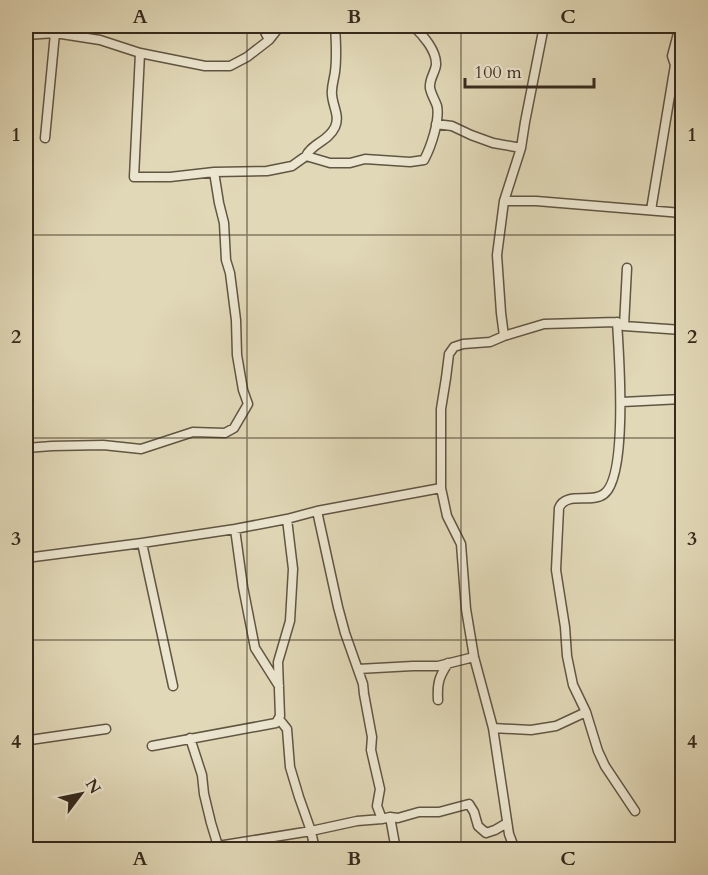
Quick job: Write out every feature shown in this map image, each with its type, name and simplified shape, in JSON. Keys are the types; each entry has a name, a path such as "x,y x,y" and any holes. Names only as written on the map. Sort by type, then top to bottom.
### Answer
{"street":[{"path":"262,26 269,40"},
{"path":"26,35 55,33 100,40 140,53 205,66 230,66 247,57 269,40 280,26"},
{"path":"140,53 134,177 267,171 292,166 306,156 309,149 326,140 335,127 337,114 332,99 336,72 334,26"},
{"path":"306,156 340,163 365,159 410,162 424,160 436,124 437,107 430,88 430,80 436,64 431,45 413,26"},
{"path":"504,336 497,255 504,201 521,148 544,26"},
{"path":"651,210 679,67 672,56 680,26"},
{"path":"45,138 55,33"},
{"path":"436,124 452,126 493,143 521,148"},
{"path":"26,448 103,445 141,449 193,432 225,433 234,428 248,404 243,390 237,355 236,320 230,273 226,260 224,223 214,172"},
{"path":"504,201 536,201 682,213"},
{"path":"627,268 621,324 622,402 615,472 604,494 595,498 566,500 561,503 558,508 556,570 573,685 586,712 605,766 635,811"},
{"path":"515,849 507,823 493,728 474,657 466,609 461,544 447,516 441,488 441,409 449,354 454,347 463,344 490,342 544,324 621,324 682,330"},
{"path":"622,402 682,399"},
{"path":"26,558 235,529 287,519 317,510 441,488"},
{"path":"317,510 338,607 363,684 372,737 371,750 380,789 377,806 386,818 396,849"},
{"path":"152,746 276,723 279,718 278,662 290,621 293,569 287,519"},
{"path":"235,529 255,648 279,686"},
{"path":"142,543 173,686"},
{"path":"358,669 438,666 474,657"},
{"path":"438,700 437,685 448,663"},
{"path":"493,728 531,730 556,726 586,712"},
{"path":"279,718 287,729 290,767 315,849"},
{"path":"26,739 106,729"},
{"path":"190,738 202,775 204,794 220,848 357,821 398,818 418,812 439,812 469,804 478,826 486,832 507,823"}]}
